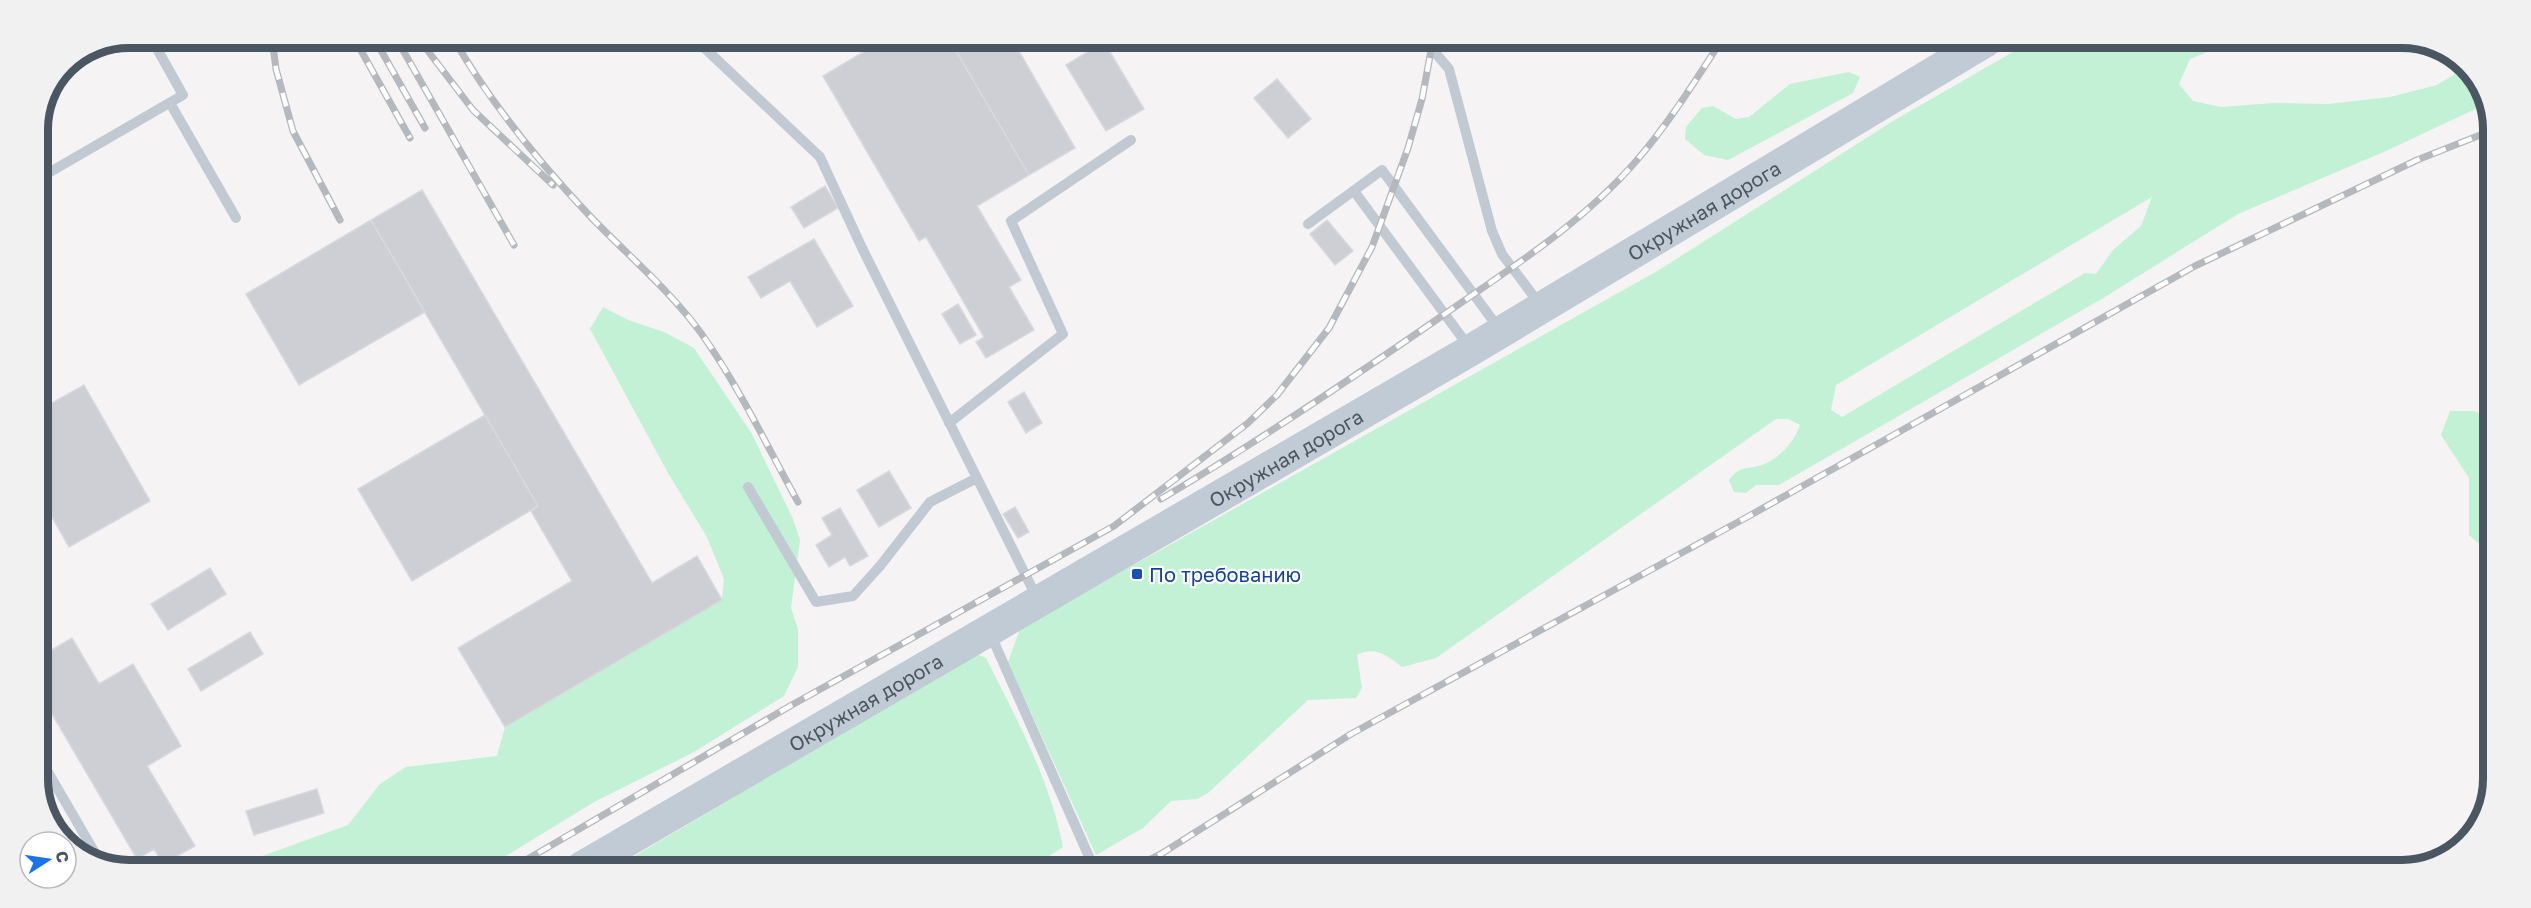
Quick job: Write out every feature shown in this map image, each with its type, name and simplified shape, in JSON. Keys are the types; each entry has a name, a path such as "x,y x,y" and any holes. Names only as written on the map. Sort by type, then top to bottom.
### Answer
{"main road":[{"name":"Окружная дорога","path":"594,860 1471,350 1974,48"}],"lane":[{"path":"48,173 183,95 157,48"},
{"path":"705,48 820,157 1038,601"},
{"path":"1431,48 1449,69 1492,231 1502,254 1542,307"},
{"path":"170,103 236,218"},
{"path":"949,423 1063,334 1011,221 1131,140"},
{"path":"1308,224 1382,170 1501,332"},
{"path":"1354,191 1471,350"},
{"path":"748,487 816,602 853,596 880,566 930,502 976,478"},
{"path":"988,630 1091,860"},
{"path":"48,772 95,853"}],"green space":[{"path":"2020,48 2217,48 2190,59 2179,84 2193,101 2221,107 2274,103 2328,104 2390,97 2437,85 2458,72 2475,93 2479,103 2480,107 2386,151 2238,214 2105,297 1779,485 1756,485 1746,493 1734,492 1729,480 1733,475 1740,470 1762,465 1774,458 1786,449 1800,425 1788,419 1776,419 1436,658 1402,667 1381,653 1370,651 1357,655 1362,688 1356,698 1308,700 1208,793 1197,799 1171,801 1143,828 1096,855 1008,662 1020,629 1659,270 1893,121","holes":["2152,197 2141,226 2113,250 2096,274 2085,273 1842,417 1831,410 1836,385"]},
{"path":"1849,72 1860,77 1853,93 1728,160 1704,155 1685,139 1686,127 1702,108 1713,106 1736,119 1749,117 1790,84"},
{"path":"603,307 628,320 664,332 694,348 752,434 793,519 800,540 791,608 798,629 798,667 784,696 694,752 594,802 499,860 252,860 348,825 380,784 406,767 497,756 505,727 722,600 724,579 707,537 668,473 590,329"},
{"path":"2450,411 2474,411 2483,414 2483,545 2469,535 2469,478 2441,435"},
{"path":"979,655 986,658 1041,773 1063,847 1043,860 628,860 966,660"}],"building":[{"path":"870,48 954,48 1029,175 977,206 1021,280 1009,287 1034,330 986,358 976,342 984,337 926,237 919,241 823,76"},
{"path":"954,48 1017,48 1075,148 1029,175"},
{"path":"1094,48 1108,48 1144,109 1106,131 1066,65"},
{"path":"1277,79 1311,119 1288,138 1254,98"},
{"path":"825,186 838,208 804,228 791,207"},
{"path":"422,190 652,583 697,556 722,600 505,727 458,648 572,581 531,511 538,506 371,220"},
{"path":"371,220 425,312 299,385 246,294"},
{"path":"1327,220 1353,251 1335,265 1310,234"},
{"path":"814,239 853,306 817,327 790,281 761,298 748,277"},
{"path":"958,304 976,335 960,344 942,314"},
{"path":"84,385 150,501 69,547 48,510 48,405"},
{"path":"1024,392 1042,423 1026,433 1008,402"},
{"path":"485,415 538,506 412,581 358,489"},
{"path":"889,471 911,508 879,527 857,490"},
{"path":"1015,507 1029,532 1018,538 1003,514"},
{"path":"840,508 868,556 850,566 845,557 829,567 816,545 832,535 822,518"},
{"path":"210,568 226,594 168,630 151,604"},
{"path":"250,632 263,654 201,691 188,669"},
{"path":"72,638 99,684 133,664 181,746 147,766 195,846 170,860 161,860 154,849 137,859 48,707 48,652"},
{"path":"317,789 324,813 254,835 246,811"}],"railway":[{"path":"273,48 276,69 293,131 340,220"},
{"path":"360,48 410,138"},
{"path":"380,48 425,128"},
{"path":"402,48 514,245"},
{"path":"426,48 473,110 553,185"},
{"path":"459,48 499,108 551,173 588,214 675,301 701,333 740,395 798,502"},
{"path":"526,860 790,706 1114,526 1248,423 1277,395 1329,328 1372,247 1408,148 1422,99 1432,48"},
{"path":"1161,499 1336,388 1517,264 1593,205 1649,146 1716,48"},
{"path":"1149,860 1351,734 1749,516 2195,266 2417,160 2483,134"}],"place":[{"name":"По требованию","path":"1137,574"}]}
